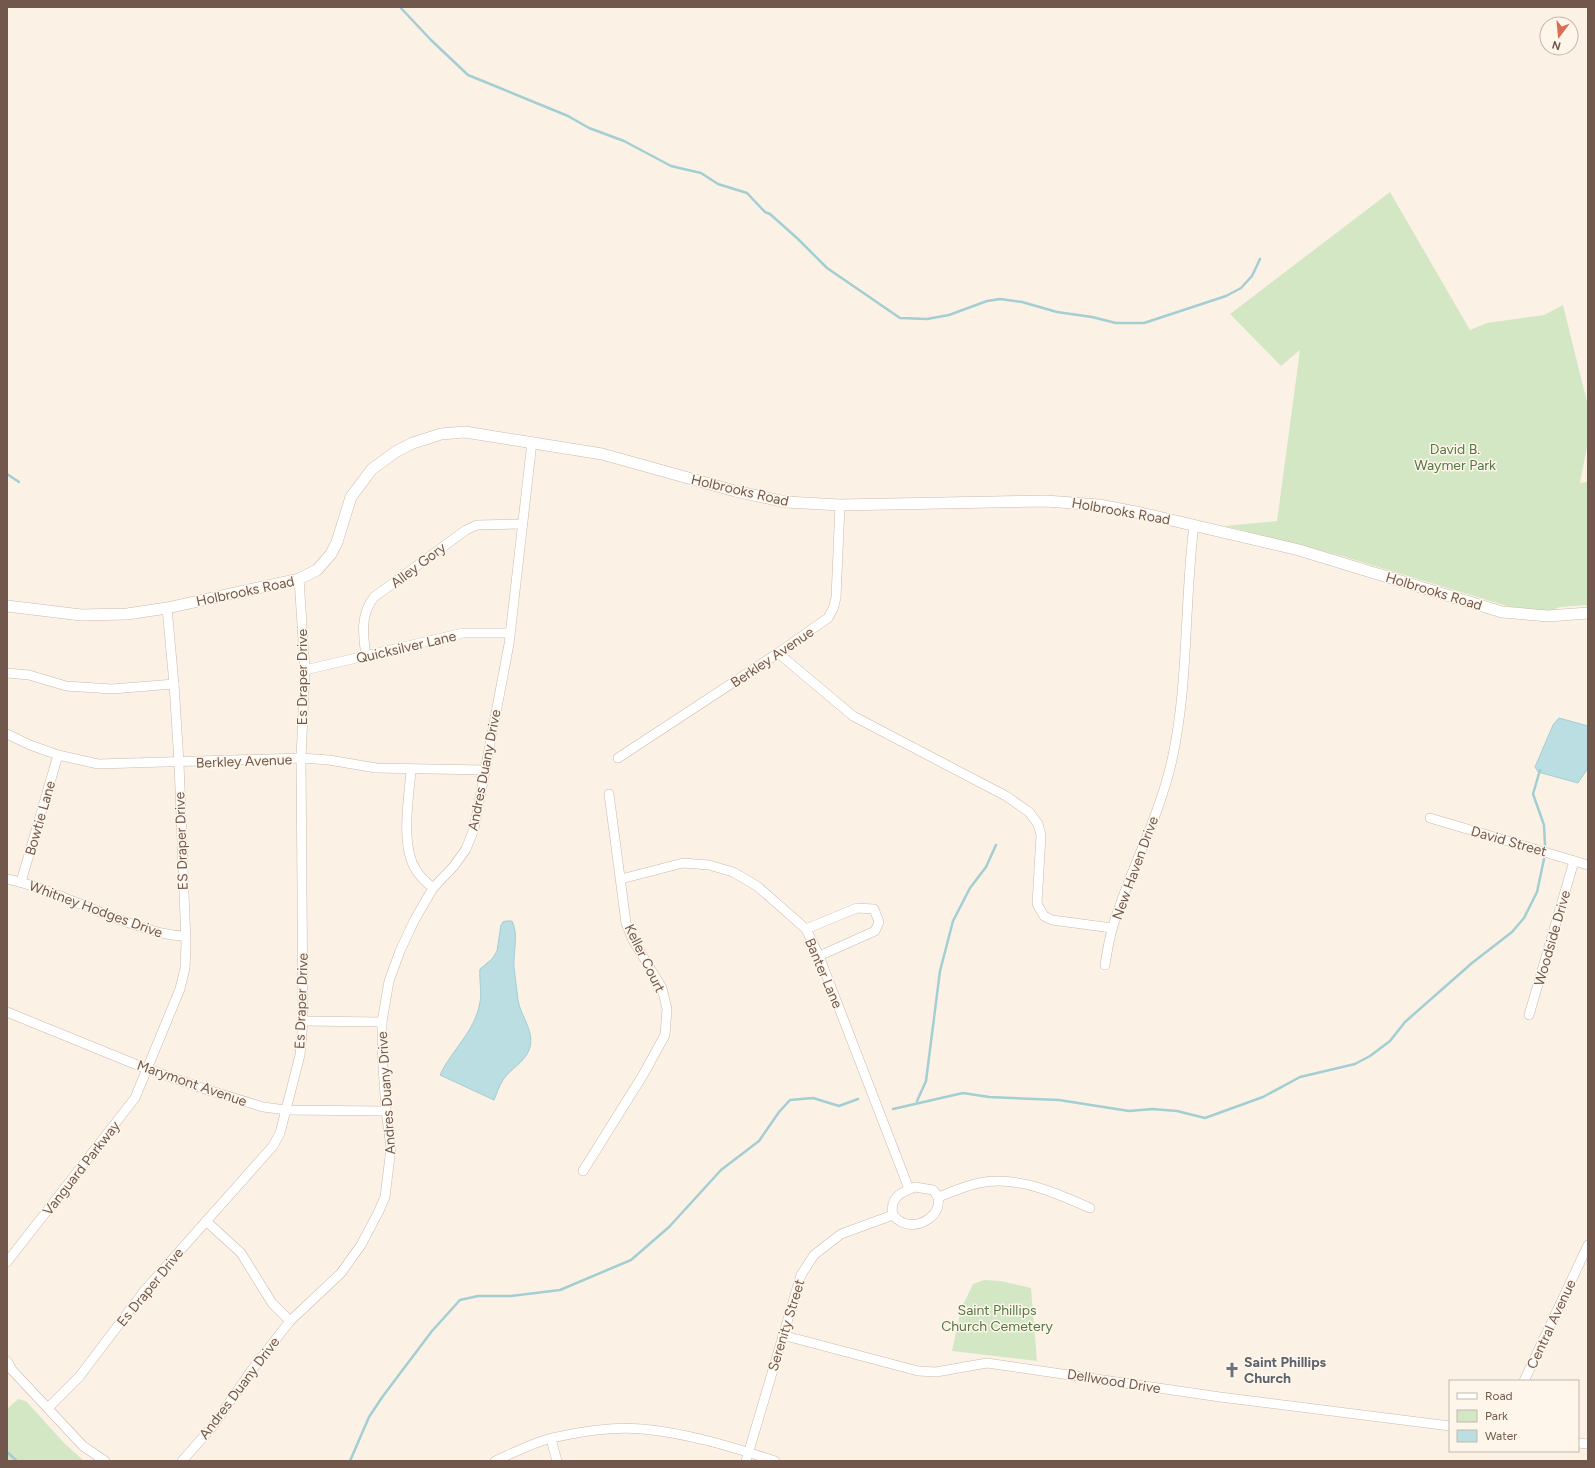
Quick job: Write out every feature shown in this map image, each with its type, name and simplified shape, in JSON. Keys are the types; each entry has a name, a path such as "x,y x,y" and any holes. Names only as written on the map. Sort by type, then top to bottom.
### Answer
{"street":[{"name":"Holbrooks Road","path":"7,606 94,616 127,614 167,608 300,579 316,570 330,554 337,542 345,511 359,485 372,469 397,451 425,438 450,432 478,434 532,442 623,458 687,478 755,496 786,502 840,505 1046,501 1077,502 1141,512 1299,550 1502,612 1548,616 1588,613"},
{"name":"Andres Duany Drive","path":"182,1461 213,1426 251,1371 290,1321 341,1273 361,1245 385,1197 391,1148 386,1111 382,1051 382,1022 389,981 400,951 414,921 433,888 454,866 466,849 474,829 509,644 521,524 532,442"},
{"name":"Berkley Avenue","path":"618,758 822,623 833,609 837,579 840,505"},
{"name":"Alley Gory","path":"366,656 364,618 368,605 374,597 466,530 477,525 521,524"},
{"name":"New Haven Drive","path":"778,653 853,716 1006,796 1029,812 1038,824 1041,835 1036,900 1044,916 1052,920 1112,928 1162,794 1176,744 1183,680 1187,602 1194,525"},
{"name":"Es Draper Drive","path":"48,1408 79,1377 145,1290 273,1146 280,1133 300,1055 303,1021 301,758 305,670 300,579"},
{"name":"ES Draper Drive","path":"147,1069 180,989 185,968 186,936 179,763 167,608"},
{"name":"Quicksilver Lane","path":"305,670 463,633 509,633"},
{"path":"7,673 29,675 66,686 112,689 174,684"},
{"name":"Berkley Avenue","path":"7,734 30,745 98,764 179,763 301,758 329,760 376,768 411,770 485,770"},
{"name":"Bowtie Lane","path":"21,882 58,754"},
{"path":"411,770 407,831 408,849 416,870 433,888"},
{"name":"Keller Court","path":"583,1171 643,1075 665,1035 667,1009 662,988 633,940 626,923 609,794"},
{"name":"David Street","path":"1430,818 1588,865"},
{"name":"Woodside Drive","path":"1529,1015 1574,861"},
{"name":"Banter Lane","path":"621,879 684,863 709,865 733,872 757,886 806,929 818,956 909,1189"},
{"name":"Whitney Hodges Drive","path":"7,879 36,886 92,910 156,932 175,936 186,936"},
{"path":"806,929 858,908 874,909 879,922 875,931 818,956"},
{"path":"1105,965 1112,928"},
{"name":"Marymont Avenue","path":"7,1012 147,1069 263,1107 286,1110 386,1111"},
{"path":"303,1021 382,1022"},
{"name":"Vanguard Parkway","path":"7,1262 135,1098 147,1069"},
{"path":"938,1197 980,1183 998,1182 1045,1189 1090,1208"},
{"path":"915,1187 928,1188 933,1190 938,1197 938,1208 930,1218 924,1222 908,1225 902,1223 893,1215 892,1210 894,1199 899,1194 909,1189 915,1187"},
{"name":"Serenity Street","path":"747,1456 801,1275 814,1255 841,1234 893,1215"},
{"path":"206,1221 241,1253 272,1303 290,1321"},
{"name":"Central Avenue","path":"1524,1380 1588,1245"},
{"name":"Dellwood Drive","path":"782,1335 918,1371 936,1372 987,1363 1220,1397 1449,1426"},
{"path":"7,1361 10,1372 48,1408 83,1446 105,1461"},
{"path":"495,1461 551,1438 605,1429 642,1429 680,1435 747,1456 775,1461"},
{"path":"551,1438 557,1461"}],"green space":[{"name":"David B. Waymer Park","path":"1390,192 1470,330 1487,323 1544,315 1563,305 1588,406 1588,441 1580,483 1588,482 1588,605 1560,607 1550,611 1510,607 1342,556 1225,526 1277,521 1300,350 1281,366 1230,314"},
{"name":"Saint Phillips Church Cemetery","path":"984,1280 1001,1281 1031,1288 1037,1361 952,1351 961,1309 973,1284"},
{"path":"18,1399 26,1401 64,1443 84,1461 7,1461 7,1409"}],"water":[{"path":"1559,718 1588,726 1588,765 1578,783 1538,772 1535,767 1553,725"},
{"path":"506,921 512,921 514,926 514,967 518,1000 531,1037 531,1044 524,1059 509,1072 503,1080 494,1100 440,1075 468,1031 477,1013 481,998 480,969 492,959 497,951 501,925"}],"waterway":[{"path":"400,7 431,40 468,75 568,116 589,128 624,141 671,166 701,173 718,184 747,193 765,212 770,214 798,239 827,268 900,318 927,319 949,315 987,301 1000,299 1022,302 1057,312 1092,317 1116,323 1144,323 1226,296 1241,288 1252,276 1260,259"},
{"path":"7,474 19,482"},
{"path":"1540,770 1533,794 1544,825 1545,845"},
{"path":"917,1101 926,1081 940,971 953,921 970,888 986,867 996,845"},
{"path":"893,1109 963,1093 989,1097 1059,1100 1129,1111 1152,1109 1177,1111 1205,1118 1263,1097 1300,1077 1355,1064 1370,1056 1390,1041 1405,1022 1472,963 1512,932 1524,918 1537,892 1544,859"},
{"path":"350,1461 369,1417 383,1396 432,1331 460,1300 478,1296 511,1296 560,1290 631,1260 669,1227 721,1170 759,1141 779,1112 790,1100 813,1098 839,1106 858,1099"},
{"path":"7,1452 17,1461"}],"place":[{"name":"Saint Phillips Church","path":"1232,1370"}]}
